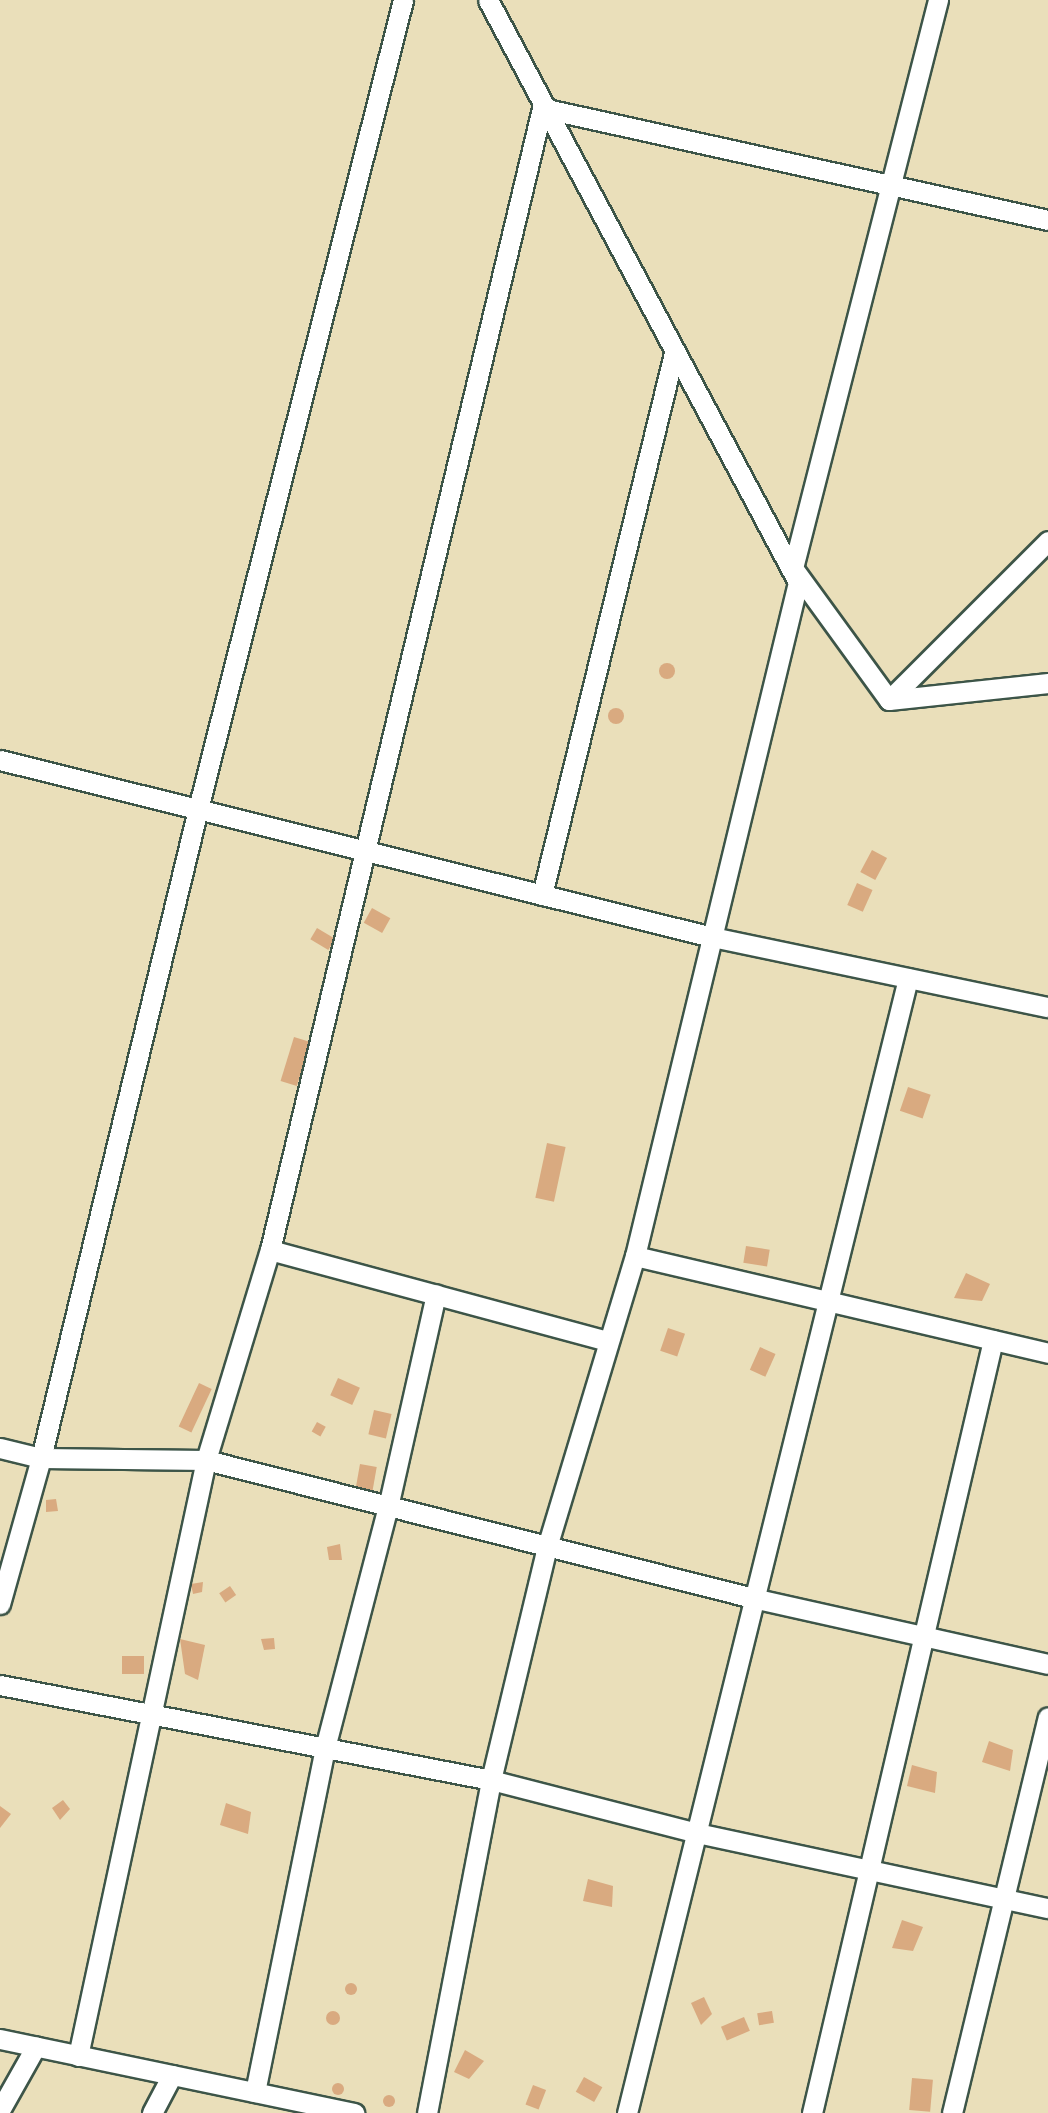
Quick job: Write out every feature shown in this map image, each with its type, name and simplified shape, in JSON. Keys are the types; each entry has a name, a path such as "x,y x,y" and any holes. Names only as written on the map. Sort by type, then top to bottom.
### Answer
{"street":[{"path":"0,1604 41,1458 198,809 403,0"},
{"path":"488,0 542,108 793,568 889,700"},
{"path":"426,2113 491,1780 547,1547 607,1341 635,1256 798,582 793,568 938,0"},
{"path":"542,108 888,188 1048,219"},
{"path":"78,2056 149,1715 206,1460 270,1250 542,108"},
{"path":"542,895 674,352"},
{"path":"889,700 1048,541"},
{"path":"889,700 1048,683"},
{"path":"0,760 712,937 1048,1007"},
{"path":"627,2113 908,978"},
{"path":"270,1250 607,1341"},
{"path":"635,1256 1048,1353"},
{"path":"255,2092 325,1748 388,1507 436,1294"},
{"path":"811,2113 872,1868 993,1340"},
{"path":"0,1448 41,1458 206,1460 753,1598 1048,1664"},
{"path":"0,1685 491,1780 697,1833 872,1868 1048,1908"},
{"path":"952,2113 1007,1899 1048,1717"},
{"path":"0,2039 255,2092 309,2109 354,2113"},
{"path":"0,2110 36,2046"},
{"path":"152,2113 172,2075"}],"building":[{"path":"664,663 670,663 675,671 673,677 664,679 659,674 659,668"},
{"path":"616,708 622,710 622,722 616,724 610,722 608,716 610,710"},
{"path":"872,850 887,858 875,880 860,872"},
{"path":"857,883 873,890 863,912 847,905"},
{"path":"372,908 390,918 382,933 364,923"},
{"path":"317,928 335,939 328,950 310,939"},
{"path":"294,1037 310,1042 297,1086 281,1081"},
{"path":"908,1087 931,1095 923,1118 900,1111"},
{"path":"547,1143 566,1147 554,1202 535,1198"},
{"path":"746,1246 770,1250 767,1267 743,1263"},
{"path":"966,1273 990,1284 982,1301 954,1298"},
{"path":"668,1328 685,1334 677,1357 660,1351"},
{"path":"760,1347 776,1354 765,1377 750,1370"},
{"path":"338,1378 360,1388 352,1405 330,1395"},
{"path":"199,1383 212,1389 191,1432 179,1427"},
{"path":"374,1410 392,1414 386,1438 368,1434"},
{"path":"317,1422 326,1427 320,1436 312,1432"},
{"path":"360,1464 377,1467 372,1492 356,1489"},
{"path":"56,1499 58,1511 46,1512 46,1500"},
{"path":"340,1544 342,1560 329,1560 327,1547"},
{"path":"203,1582 202,1592 193,1594 191,1584"},
{"path":"230,1586 236,1595 225,1602 219,1593"},
{"path":"274,1638 275,1649 264,1650 261,1639"},
{"path":"180,1639 205,1645 198,1680 185,1674"},
{"path":"122,1656 144,1656 144,1674 122,1674"},
{"path":"989,1741 1013,1750 1010,1771 982,1762"},
{"path":"912,1765 937,1772 935,1793 907,1786"},
{"path":"63,1800 70,1809 60,1820 52,1808"},
{"path":"226,1803 251,1812 248,1834 220,1825"},
{"path":"0,1806 11,1814 0,1828"},
{"path":"588,1879 613,1886 612,1907 583,1901"},
{"path":"902,1920 923,1927 913,1951 892,1948"},
{"path":"346,1984 356,1984 356,1994 346,1994"},
{"path":"704,1997 712,2014 701,2025 691,2003"},
{"path":"333,2011 338,2013 338,2023 333,2025 328,2023 326,2018 328,2013"},
{"path":"772,2011 774,2023 759,2025 757,2013"},
{"path":"744,2017 750,2031 727,2041 721,2027"},
{"path":"465,2050 484,2061 469,2079 454,2072"},
{"path":"584,2077 602,2087 594,2102 576,2092"},
{"path":"912,2078 933,2080 930,2112 909,2110"},
{"path":"333,2084 343,2084 343,2094 333,2094"},
{"path":"533,2085 546,2090 539,2110 525,2105"},
{"path":"384,2096 394,2096 394,2106 384,2106"}]}
